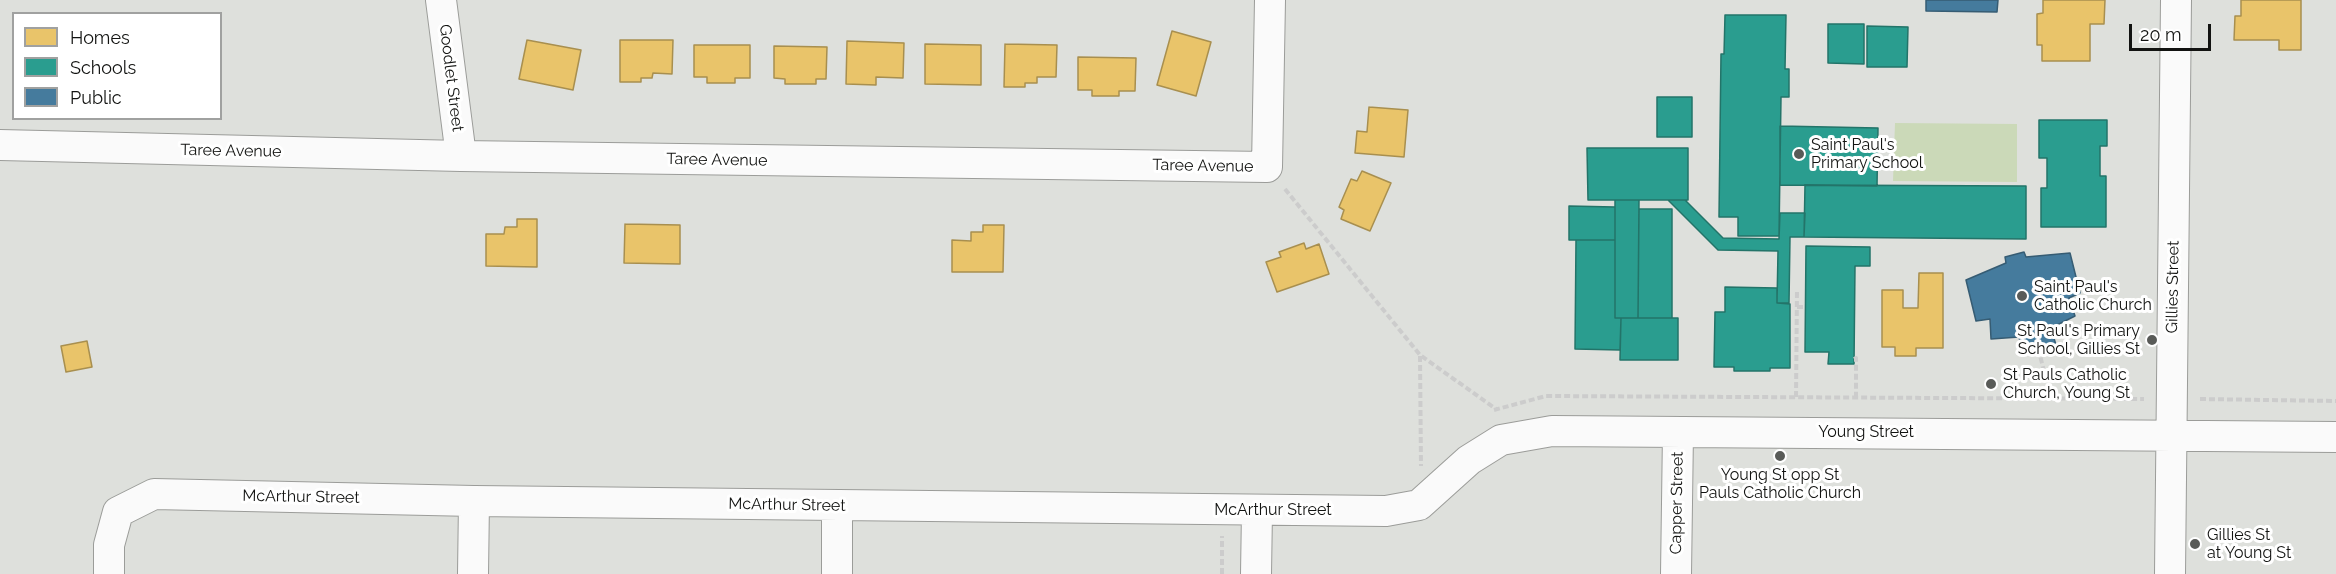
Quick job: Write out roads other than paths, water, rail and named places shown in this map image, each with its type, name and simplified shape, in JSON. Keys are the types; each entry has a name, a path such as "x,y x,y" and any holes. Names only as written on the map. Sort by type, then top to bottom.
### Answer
{"street":[{"name":"Goodlet Street","path":"441,0 461,156"},
{"name":"Taree Avenue","path":"0,145 461,156 1267,167 1270,0"},
{"name":"Gillies Street","path":"2170,574 2176,0"},
{"name":"Young Street","path":"1419,505 1469,460 1501,440 1552,431 2336,437"},
{"name":"Capper Street","path":"1676,574 1678,432"},
{"name":"McArthur Street","path":"109,574 110,545 118,512 154,494 474,501 1257,510 1386,511 1419,505"},
{"path":"473,574 474,501"},
{"path":"837,506 837,574"},
{"path":"1256,574 1257,510"}],"place":[{"name":"Saint Paul's Primary School","path":"1799,154"},
{"name":"Saint Paul's Catholic Church","path":"2022,296"},
{"name":"St Paul's Primary School, Gillies St","path":"2152,340"},
{"name":"St Pauls Catholic Church, Young St","path":"1991,384"},
{"name":"Young St opp St Pauls Catholic Church","path":"1780,456"},
{"name":"Gillies St at Young St","path":"2195,544"}]}
